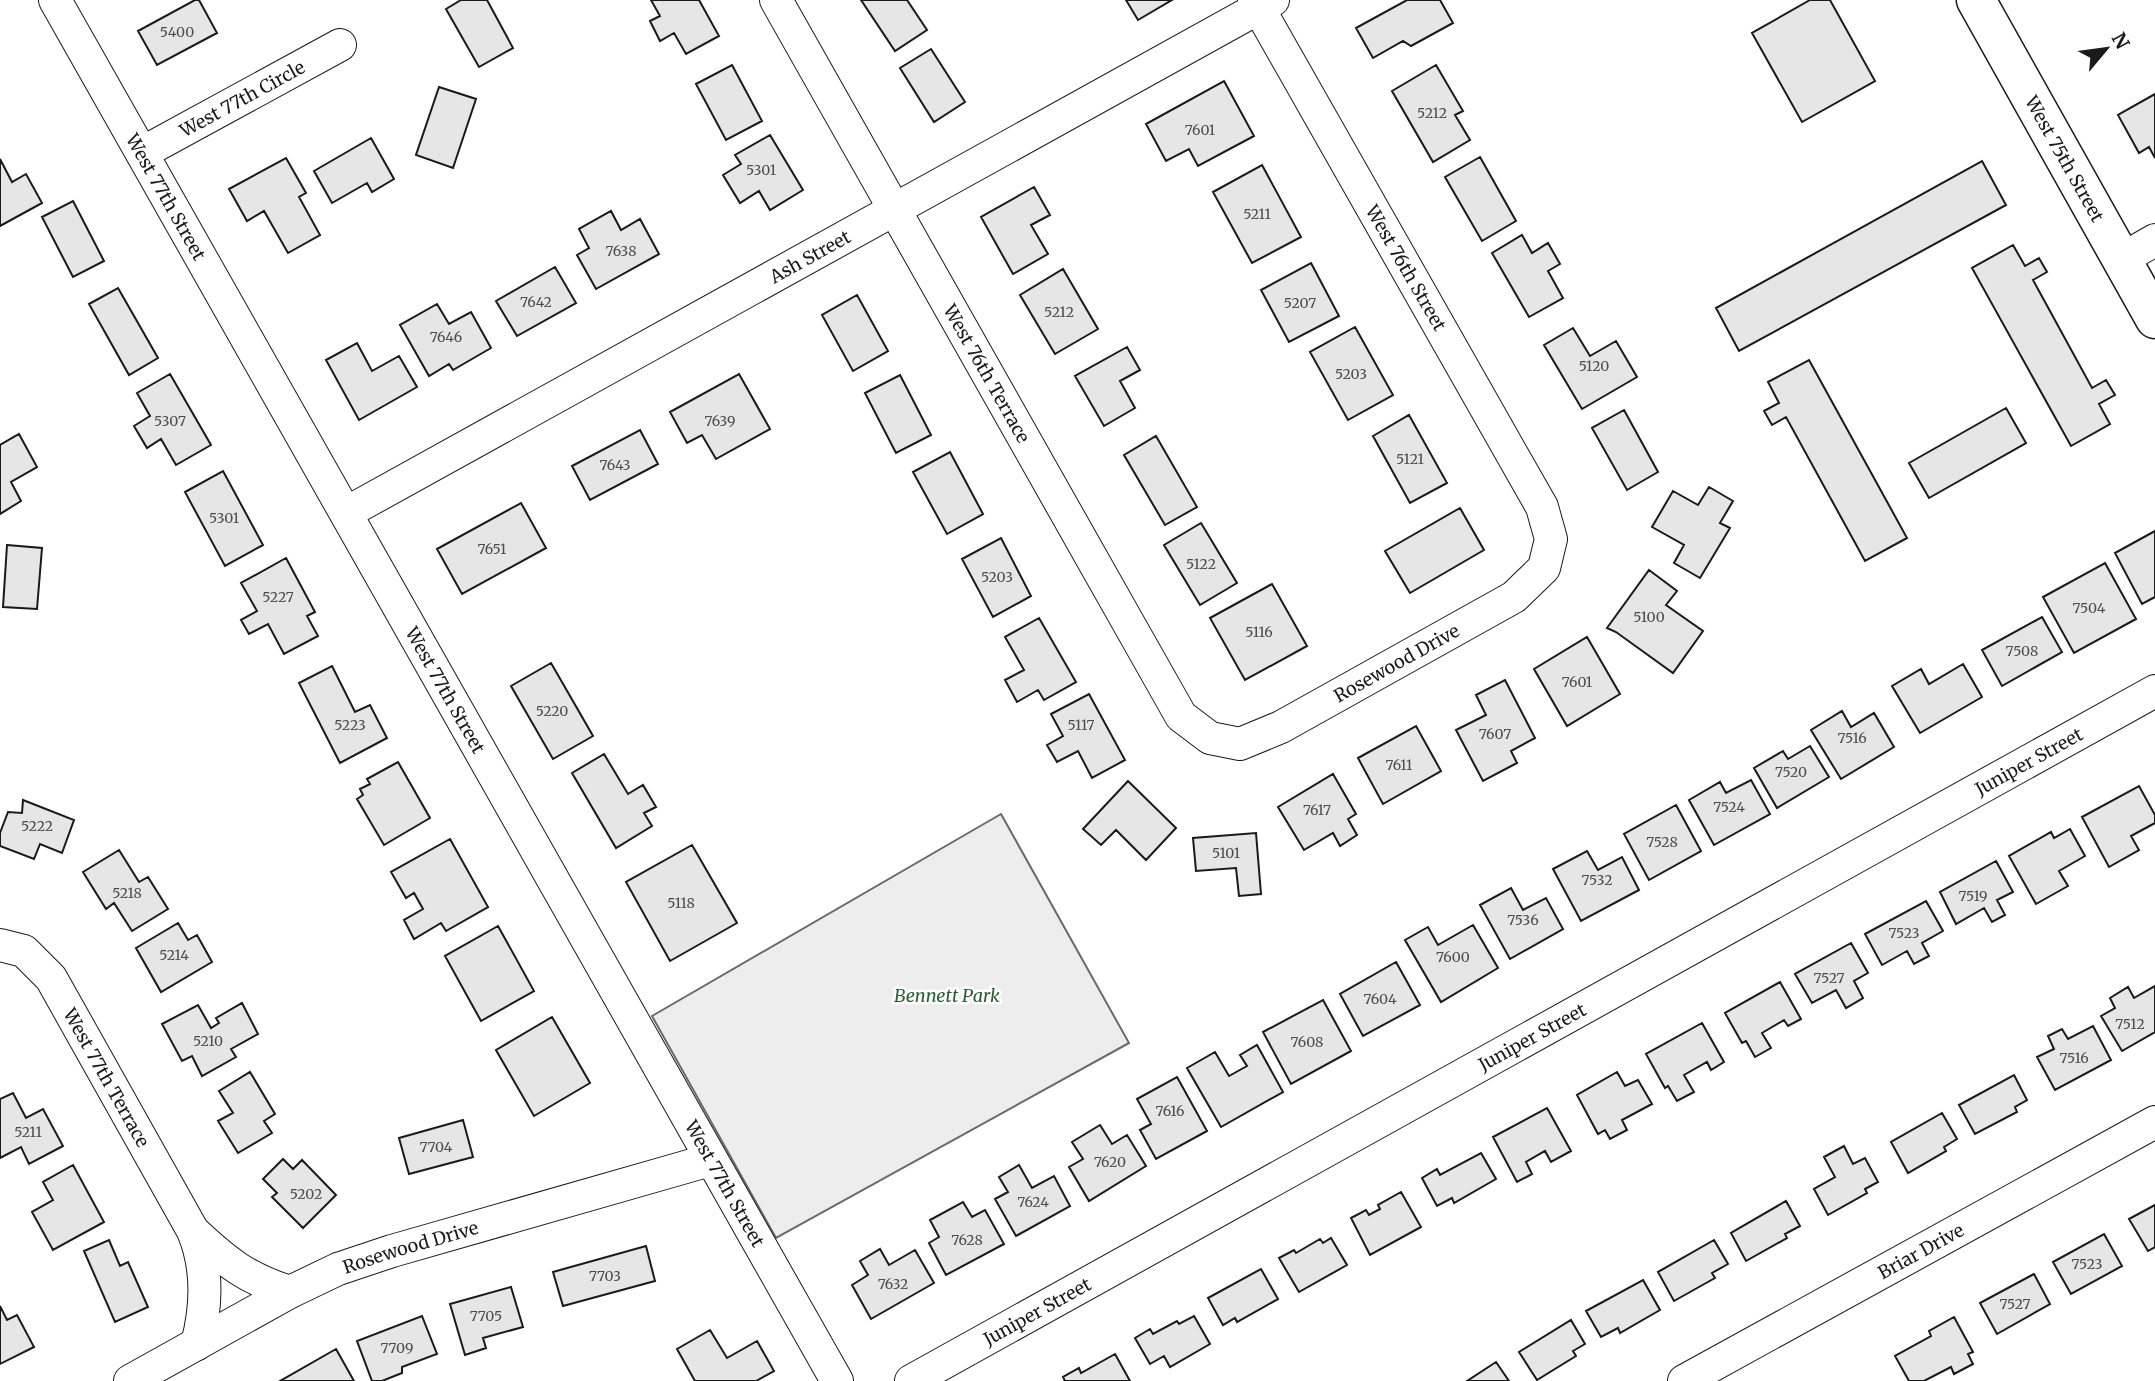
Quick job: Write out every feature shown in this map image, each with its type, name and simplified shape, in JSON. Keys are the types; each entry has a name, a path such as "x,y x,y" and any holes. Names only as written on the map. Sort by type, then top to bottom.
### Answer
{"main road":[{"name":"West 75th Street","path":"1976,0 2155,319"}],"street":[{"name":"West 77th Street","path":"55,0 836,1381"},
{"name":"West 76th Terrace","path":"776,0 1181,716 1210,738"},
{"name":"Ash Street","path":"346,513 1262,3"},
{"name":"West 76th Street","path":"1262,3 1542,507 1551,539"},
{"name":"West 77th Circle","path":"142,153 340,45"},
{"path":"2122,259 2155,240"},
{"name":"Rosewood Drive","path":"1210,738 1240,744 1281,727 1514,597 1544,568 1551,539"},
{"name":"Juniper Street","path":"911,1381 2155,691"},
{"name":"West 77th Terrace","path":"0,945 24,951 51,978 193,1231 202,1257 204,1281 203,1320 197,1344"},
{"name":"Briar Drive","path":"1698,1378 2155,1122"},
{"name":"Rosewood Drive","path":"130,1381 338,1269 710,1160"},
{"name":"West 77th Terrace","path":"193,1231 247,1275 290,1293"}],"shaded area":[{"name":"Bennett Park","path":"1001,814 1129,1043 776,1238 652,1016"}],"building":[{"path":"199,0 217,33 157,65 138,31"},
{"path":"461,0 487,0 513,48 479,67 446,9"},
{"path":"651,0 699,0 719,36 686,54 674,33 660,41 650,21 660,16"},
{"path":"861,0 907,0 927,30 895,51"},
{"path":"1126,0 1172,0 1138,20"},
{"path":"1407,0 1440,0 1453,23 1411,46 1403,41 1373,58 1356,28"},
{"path":"1810,0 1830,0 1875,81 1802,122 1752,33"},
{"path":"931,49 965,102 934,122 900,68"},
{"path":"732,65 762,121 726,140 696,84"},
{"path":"1436,65 1463,111 1455,115 1470,140 1433,162 1392,91"},
{"path":"1224,81 1254,136 1198,166 1189,149 1166,161 1146,124"},
{"path":"439,87 476,99 453,168 416,155"},
{"path":"2155,94 2155,158 2149,147 2139,153 2118,115"},
{"path":"770,135 803,190 770,210 759,191 740,203 723,175 741,164 735,155"},
{"path":"371,138 394,179 372,192 367,183 332,203 314,171"},
{"path":"1480,157 1516,221 1482,241 1445,177"},
{"path":"286,158 306,193 299,197 320,235 288,253 264,211 247,221 229,189"},
{"path":"0,159 12,182 26,174 42,203 0,226"},
{"path":"1982,161 2006,205 1739,351 1716,308"},
{"path":"1262,165 1301,237 1252,263 1213,192"},
{"path":"1034,187 1050,215 1031,225 1048,254 1013,274 981,217"},
{"path":"73,201 104,261 73,277 42,217"},
{"path":"611,211 621,230 640,219 659,254 596,289 577,255 589,248 579,229"},
{"path":"1522,235 1532,253 1548,243 1560,264 1548,271 1563,298 1529,317 1492,253"},
{"path":"2013,245 2025,266 2039,258 2047,272 2033,280 2092,388 2106,380 2115,395 2099,404 2110,424 2071,446 1972,268"},
{"path":"1311,263 1339,316 1289,342 1261,290"},
{"path":"555,267 576,303 517,336 496,301"},
{"path":"1063,269 1098,329 1055,354 1020,295"},
{"path":"118,288 158,358 129,375 89,304"},
{"path":"857,295 888,351 853,371 822,315"},
{"path":"437,304 449,324 471,312 491,348 453,370 449,364 429,376 400,325"},
{"path":"1355,327 1393,395 1348,420 1310,352"},
{"path":"1573,328 1590,356 1616,341 1637,377 1582,409 1544,345"},
{"path":"357,343 372,371 399,356 417,387 359,420 326,360"},
{"path":"1127,347 1140,370 1120,381 1135,408 1104,426 1075,376"},
{"path":"1809,360 1907,538 1865,561 1786,417 1772,425 1764,411 1779,403 1768,382"},
{"path":"170,374 211,445 176,465 161,439 147,448 134,426 150,416 137,393"},
{"path":"739,374 770,429 716,459 702,435 687,443 670,412"},
{"path":"900,375 931,435 896,453 865,393"},
{"path":"2006,408 2026,443 1929,498 1909,463"},
{"path":"1624,410 1658,472 1627,490 1592,428"},
{"path":"1409,415 1447,483 1410,503 1373,436"},
{"path":"640,430 658,464 590,500 572,466"},
{"path":"19,434 37,467 11,482 21,501 0,514 0,445"},
{"path":"1156,436 1197,507 1165,525 1124,455"},
{"path":"950,452 983,514 947,534 913,472"},
{"path":"223,471 263,545 225,566 185,492"},
{"path":"1709,487 1733,501 1720,523 1730,528 1700,578 1674,563 1684,545 1652,527 1673,491 1698,505"},
{"path":"521,503 546,548 462,594 437,549"},
{"path":"1460,508 1484,550 1410,593 1385,551"},
{"path":"1201,523 1237,583 1200,605 1164,545"},
{"path":"2155,531 2155,597 2142,604 2115,553"},
{"path":"1001,538 1031,596 993,617 962,559"},
{"path":"7,545 42,548 37,609 3,607"},
{"path":"286,558 315,612 307,616 318,636 284,654 268,624 249,634 241,620 257,611 241,583"},
{"path":"2105,563 2136,619 2074,653 2043,597"},
{"path":"1649,570 1677,591 1666,605 1703,631 1673,673 1607,628"},
{"path":"1272,584 1307,646 1245,680 1210,618"},
{"path":"2042,617 2062,652 2002,686 1982,650"},
{"path":"1039,618 1076,682 1044,700 1038,690 1017,702 1005,680 1024,670 1005,637"},
{"path":"1587,637 1620,694 1567,726 1534,669"},
{"path":"551,663 593,736 553,759 511,686"},
{"path":"1963,664 1982,697 1920,733 1892,686 1921,669 1929,684"},
{"path":"332,666 355,712 370,705 387,738 340,763 299,683"},
{"path":"1505,680 1535,738 1511,751 1517,763 1483,781 1456,730 1486,715 1476,695"},
{"path":"1089,694 1125,760 1092,778 1078,751 1057,762 1047,745 1063,736 1051,714"},
{"path":"1842,711 1851,727 1874,713 1894,747 1841,779 1811,730"},
{"path":"1416,726 1441,771 1383,804 1358,758"},
{"path":"1810,746 1829,777 1777,808 1754,768 1783,751 1788,759"},
{"path":"604,754 628,794 643,785 656,807 644,813 652,826 616,848 572,773"},
{"path":"398,762 430,818 384,845 357,799 363,795 360,789 370,784 367,779"},
{"path":"1333,774 1356,814 1348,819 1357,835 1340,846 1333,833 1304,850 1278,807"},
{"path":"1751,780 1770,814 1714,845 1689,800 1720,782 1726,793"},
{"path":"1128,781 1176,828 1146,860 1116,830 1101,845 1083,829"},
{"path":"2139,786 2155,815 2155,823 2131,836 2139,850 2109,867 2082,817"},
{"path":"23,800 74,820 62,853 40,844 34,859 0,846 0,833 8,812 22,813"},
{"path":"1676,805 1701,851 1649,880 1624,834"},
{"path":"2070,829 2085,856 2059,871 2068,886 2036,904 2009,856 2051,832 2054,838"},
{"path":"1256,833 1261,894 1239,896 1236,868 1196,871 1193,838"},
{"path":"450,839 488,907 446,931 441,923 414,939 404,920 423,909 414,893 406,898 391,872"},
{"path":"692,845 737,923 670,961 626,882"},
{"path":"119,850 139,882 148,877 168,909 132,931 114,903 106,909 83,872"},
{"path":"1587,851 1598,870 1622,857 1639,890 1581,921 1553,869"},
{"path":"1996,861 2013,892 1997,900 2005,915 1992,922 1984,908 1956,924 1940,892"},
{"path":"1511,888 1523,910 1546,898 1563,929 1510,959 1480,905"},
{"path":"1926,901 1943,931 1922,943 1929,956 1914,964 1907,951 1882,965 1865,934"},
{"path":"178,923 188,940 197,935 212,962 161,992 136,948"},
{"path":"1473,925 1498,968 1441,1002 1405,940 1428,927 1438,945"},
{"path":"498,926 534,991 481,1021 445,956"},
{"path":"1851,943 1868,973 1854,981 1863,998 1846,1008 1836,990 1812,1003 1795,974"},
{"path":"1396,962 1420,1005 1363,1036 1340,994"},
{"path":"1780,982 1801,1019 1788,1026 1784,1020 1762,1033 1771,1048 1755,1057 1746,1041 1742,1043 1725,1013"},
{"path":"2155,986 2155,1032 2122,1051 2101,1016 2115,1008 2110,998 2128,987 2134,998"},
{"path":"1323,1000 1351,1051 1291,1084 1263,1032"},
{"path":"242,1003 258,1034 231,1049 236,1057 202,1076 192,1056 182,1061 162,1024 198,1005 211,1028 219,1023 216,1018"},
{"path":"552,1017 590,1083 534,1116 496,1050"},
{"path":"1702,1023 1724,1062 1711,1070 1707,1062 1684,1075 1694,1092 1677,1101 1668,1086 1665,1088 1646,1054"},
{"path":"2093,1026 2111,1060 2055,1090 2037,1057 2054,1049 2048,1036 2062,1029 2068,1039"},
{"path":"1257,1045 1283,1092 1221,1127 1187,1068 1215,1052 1229,1076 1247,1066 1240,1055"},
{"path":"250,1072 275,1114 264,1121 272,1133 238,1153 218,1121 233,1113 219,1091"},
{"path":"1617,1072 1625,1086 1638,1080 1652,1104 1622,1120 1627,1130 1610,1139 1605,1130 1598,1134 1577,1095"},
{"path":"2014,1075 2027,1100 2015,1107 2017,1112 1975,1134 1959,1105"},
{"path":"1177,1077 1207,1131 1156,1159 1140,1130 1151,1124 1137,1099"},
{"path":"13,1093 26,1118 43,1109 63,1146 29,1164 21,1147 0,1158 0,1099"},
{"path":"1547,1108 1571,1151 1551,1162 1545,1151 1526,1162 1532,1174 1517,1182 1493,1137"},
{"path":"1942,1113 1957,1139 1944,1147 1946,1151 1908,1173 1891,1142"},
{"path":"463,1120 473,1157 409,1174 399,1138"},
{"path":"1100,1125 1112,1144 1127,1135 1146,1166 1089,1201 1069,1167 1083,1159 1072,1142"},
{"path":"1844,1146 1853,1164 1865,1158 1878,1182 1865,1189 1867,1193 1828,1215 1814,1189 1835,1177 1824,1157"},
{"path":"1481,1153 1496,1179 1454,1203 1452,1198 1437,1206 1422,1178 1437,1169 1440,1175"},
{"path":"283,1159 293,1169 302,1160 336,1195 303,1228 272,1197 277,1193 263,1179"},
{"path":"73,1165 104,1222 53,1250 32,1212 53,1200 43,1182"},
{"path":"1019,1165 1032,1188 1054,1176 1070,1206 1016,1236 995,1199 1008,1192 999,1177"},
{"path":"1401,1192 1421,1227 1370,1255 1351,1218 1366,1210 1369,1215 1380,1209 1378,1205"},
{"path":"1786,1201 1800,1226 1785,1234 1787,1238 1746,1261 1731,1233"},
{"path":"963,1202 972,1217 985,1210 1004,1244 946,1275 929,1243 939,1237 930,1220"},
{"path":"2155,1205 2155,1247 2148,1251 2129,1219"},
{"path":"2104,1234 2122,1266 2071,1294 2053,1262"},
{"path":"1331,1238 1347,1265 1299,1292 1279,1258 1294,1250 1296,1253 1320,1239 1323,1243"},
{"path":"109,1240 120,1266 128,1262 148,1307 115,1322 84,1251"},
{"path":"1714,1240 1728,1264 1712,1273 1715,1278 1674,1301 1658,1272"},
{"path":"646,1246 655,1281 563,1306 553,1272"},
{"path":"880,1249 889,1265 915,1250 934,1283 871,1319 852,1285 868,1275 860,1261"},
{"path":"1261,1269 1278,1299 1237,1322 1235,1318 1223,1325 1208,1298"},
{"path":"2034,1274 2050,1304 1997,1334 1980,1303"},
{"path":"1643,1280 1660,1310 1620,1333 1618,1328 1601,1337 1586,1311"},
{"path":"511,1287 523,1327 483,1338 486,1348 465,1355 450,1304"},
{"path":"0,1306 7,1320 17,1315 34,1347 0,1364"},
{"path":"422,1316 437,1354 402,1367 402,1373 382,1381 372,1381 357,1341"},
{"path":"1194,1316 1210,1344 1170,1367 1164,1356 1150,1364 1135,1338 1150,1329 1153,1334 1177,1321 1179,1324"},
{"path":"1954,1317 1973,1352 1968,1354 1973,1364 1954,1374 1951,1367 1924,1381 1909,1381 1895,1356 1931,1336 1929,1331"},
{"path":"1571,1320 1585,1344 1573,1351 1576,1356 1537,1380 1519,1352"},
{"path":"710,1330 727,1358 757,1341 774,1371 756,1381 695,1381 677,1349"},
{"path":"336,1349 354,1381 280,1381"},
{"path":"1115,1354 1130,1381 1065,1381 1063,1377 1079,1368 1081,1373"},
{"path":"1496,1362 1509,1381 1467,1381"}]}
